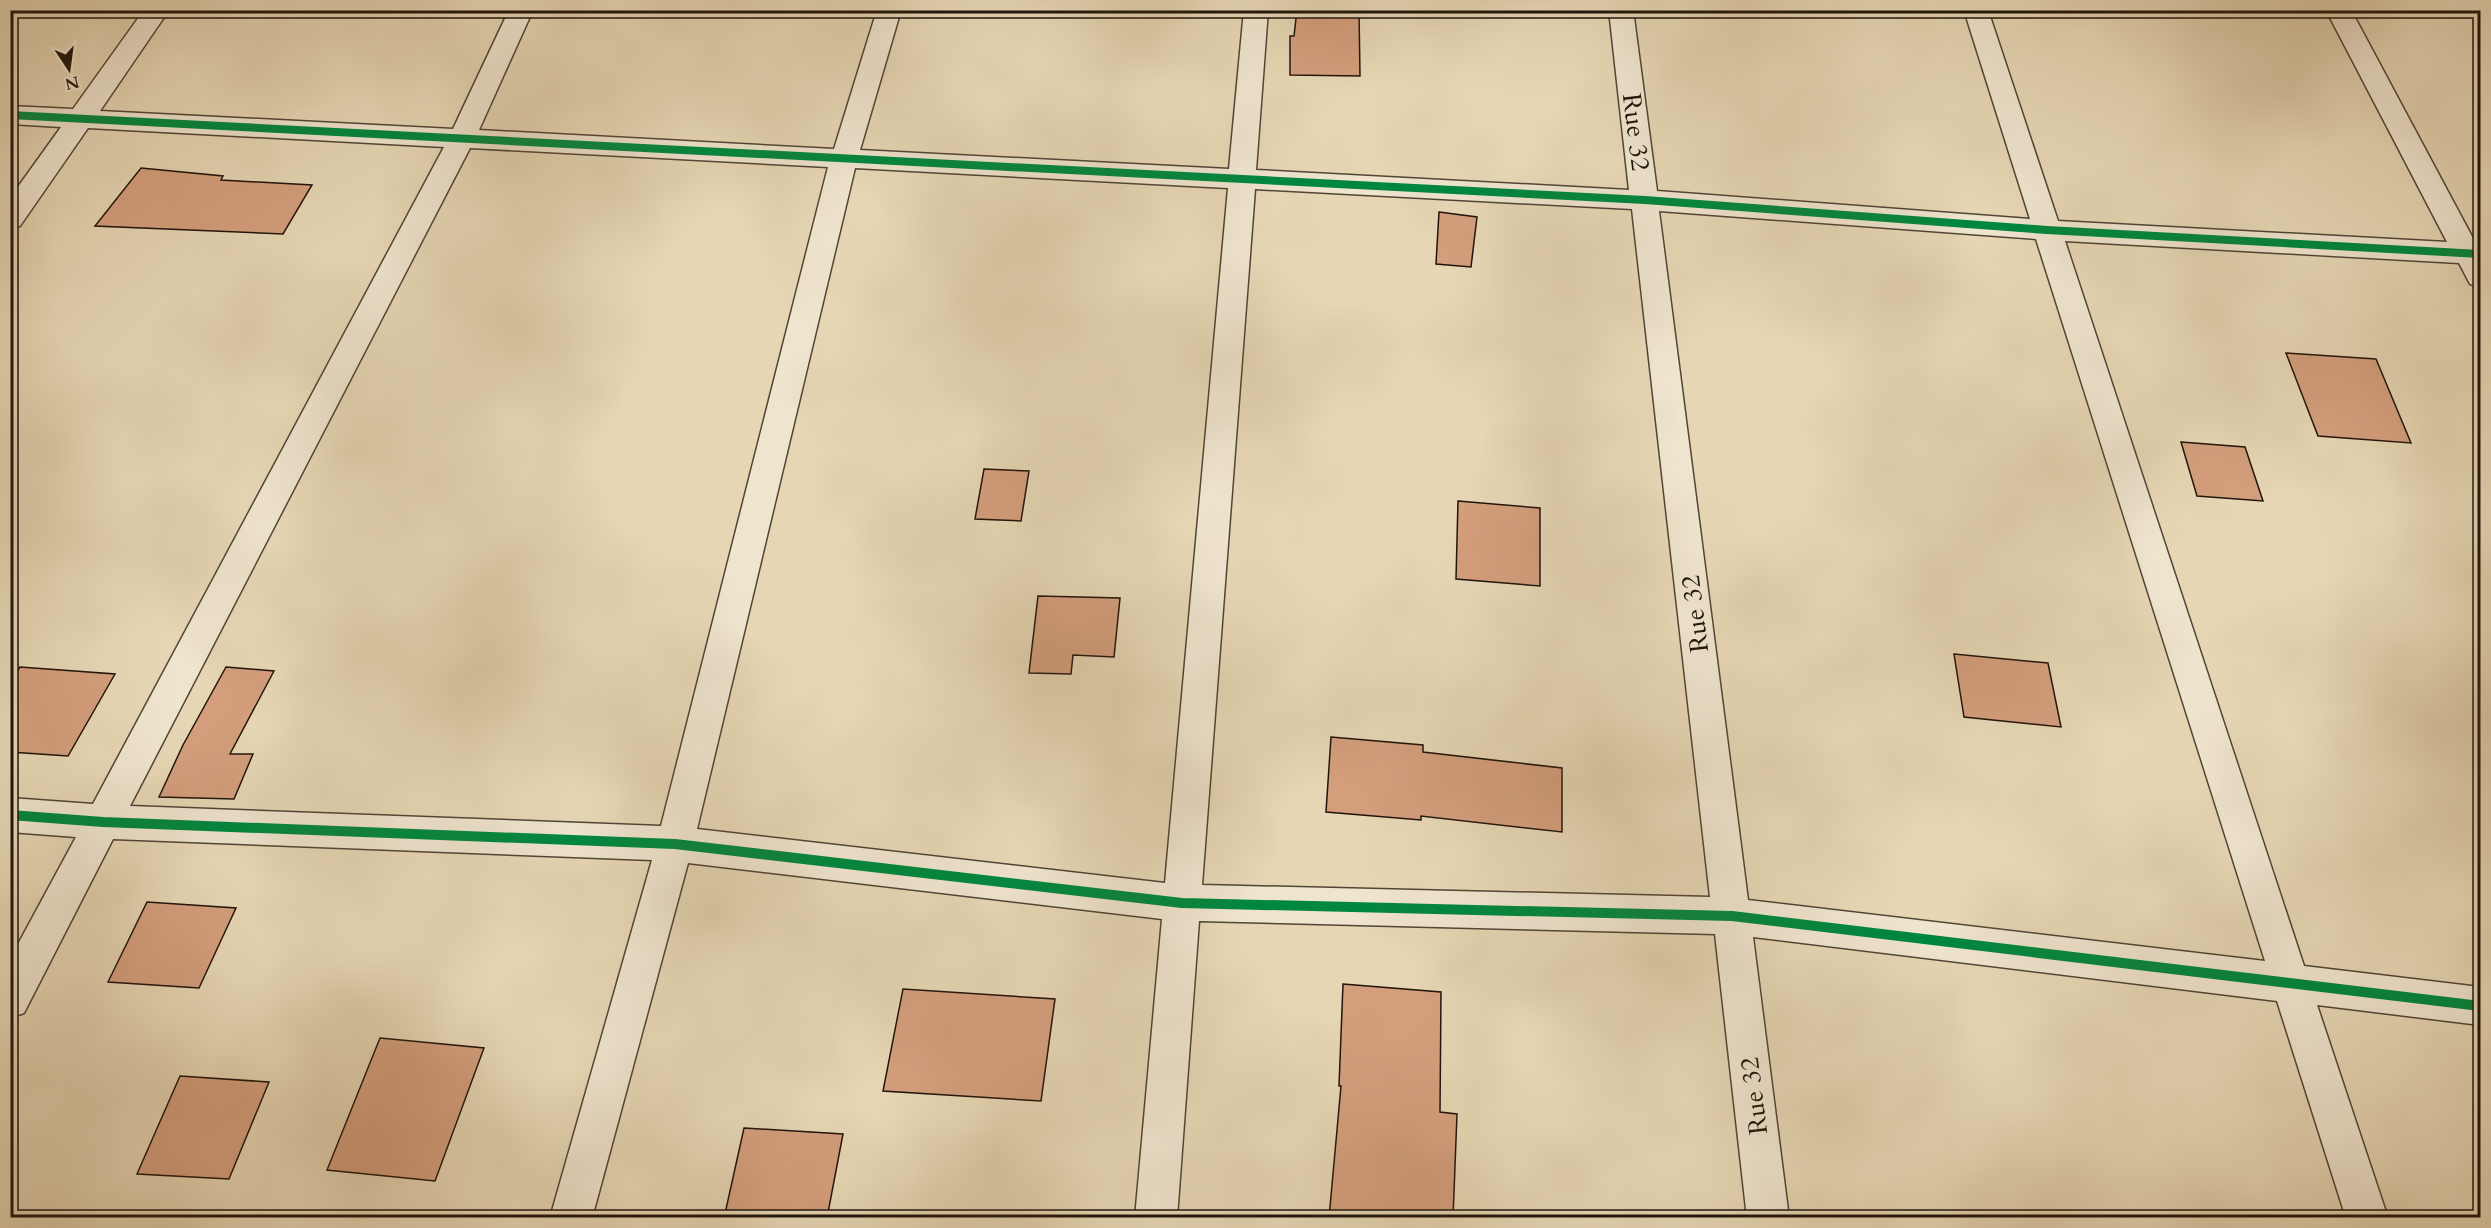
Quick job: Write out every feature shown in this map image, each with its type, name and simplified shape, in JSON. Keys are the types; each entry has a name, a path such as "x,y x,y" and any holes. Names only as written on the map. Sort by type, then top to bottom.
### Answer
{"street":[{"path":"10,219 157,10"},
{"path":"10,999 462,138 520,10"},
{"path":"571,1218 675,844 844,158 889,10"},
{"path":"1156,1218 1256,10"},
{"name":"Rue 32","path":"1621,10 1768,1218"},
{"path":"1976,10 2367,1218"},
{"path":"2338,10 2474,253 2481,277"},
{"path":"10,115 1645,200 2047,230 2474,253"},
{"path":"10,815 103,822 675,844 1182,903 1732,916 2481,1006"}],"building":[{"path":"1297,10 1359,10 1360,76 1290,75 1290,36 1294,36"},
{"path":"141,168 223,176 221,180 312,185 283,234 95,226"},
{"path":"1439,212 1477,217 1471,267 1436,264"},
{"path":"2286,353 2376,359 2411,443 2318,436"},
{"path":"2181,442 2245,447 2263,501 2197,496"},
{"path":"984,469 1029,471 1021,521 975,519"},
{"path":"1458,501 1540,508 1540,586 1456,579"},
{"path":"1038,596 1120,598 1114,657 1073,655 1071,674 1029,673"},
{"path":"1954,654 2048,663 2061,727 1964,717"},
{"path":"20,667 115,674 68,756 10,752 10,682"},
{"path":"226,667 274,671 230,754 253,754 234,799 159,797 183,745"},
{"path":"1331,737 1423,745 1423,752 1562,768 1562,832 1421,816 1421,820 1326,812"},
{"path":"147,902 236,908 199,988 108,982"},
{"path":"1343,984 1441,992 1440,1112 1457,1114 1453,1218 1329,1218 1341,1086 1339,1086"},
{"path":"903,989 1055,999 1041,1101 883,1091"},
{"path":"380,1038 484,1048 435,1181 327,1170"},
{"path":"180,1076 269,1082 229,1179 137,1174"},
{"path":"744,1128 843,1134 827,1218 724,1218"}],"cycle path":[{"path":"10,115 1645,200 2047,230 2480,254"},
{"path":"10,815 103,822 675,844 1182,903 1732,916 2480,1006"}]}
